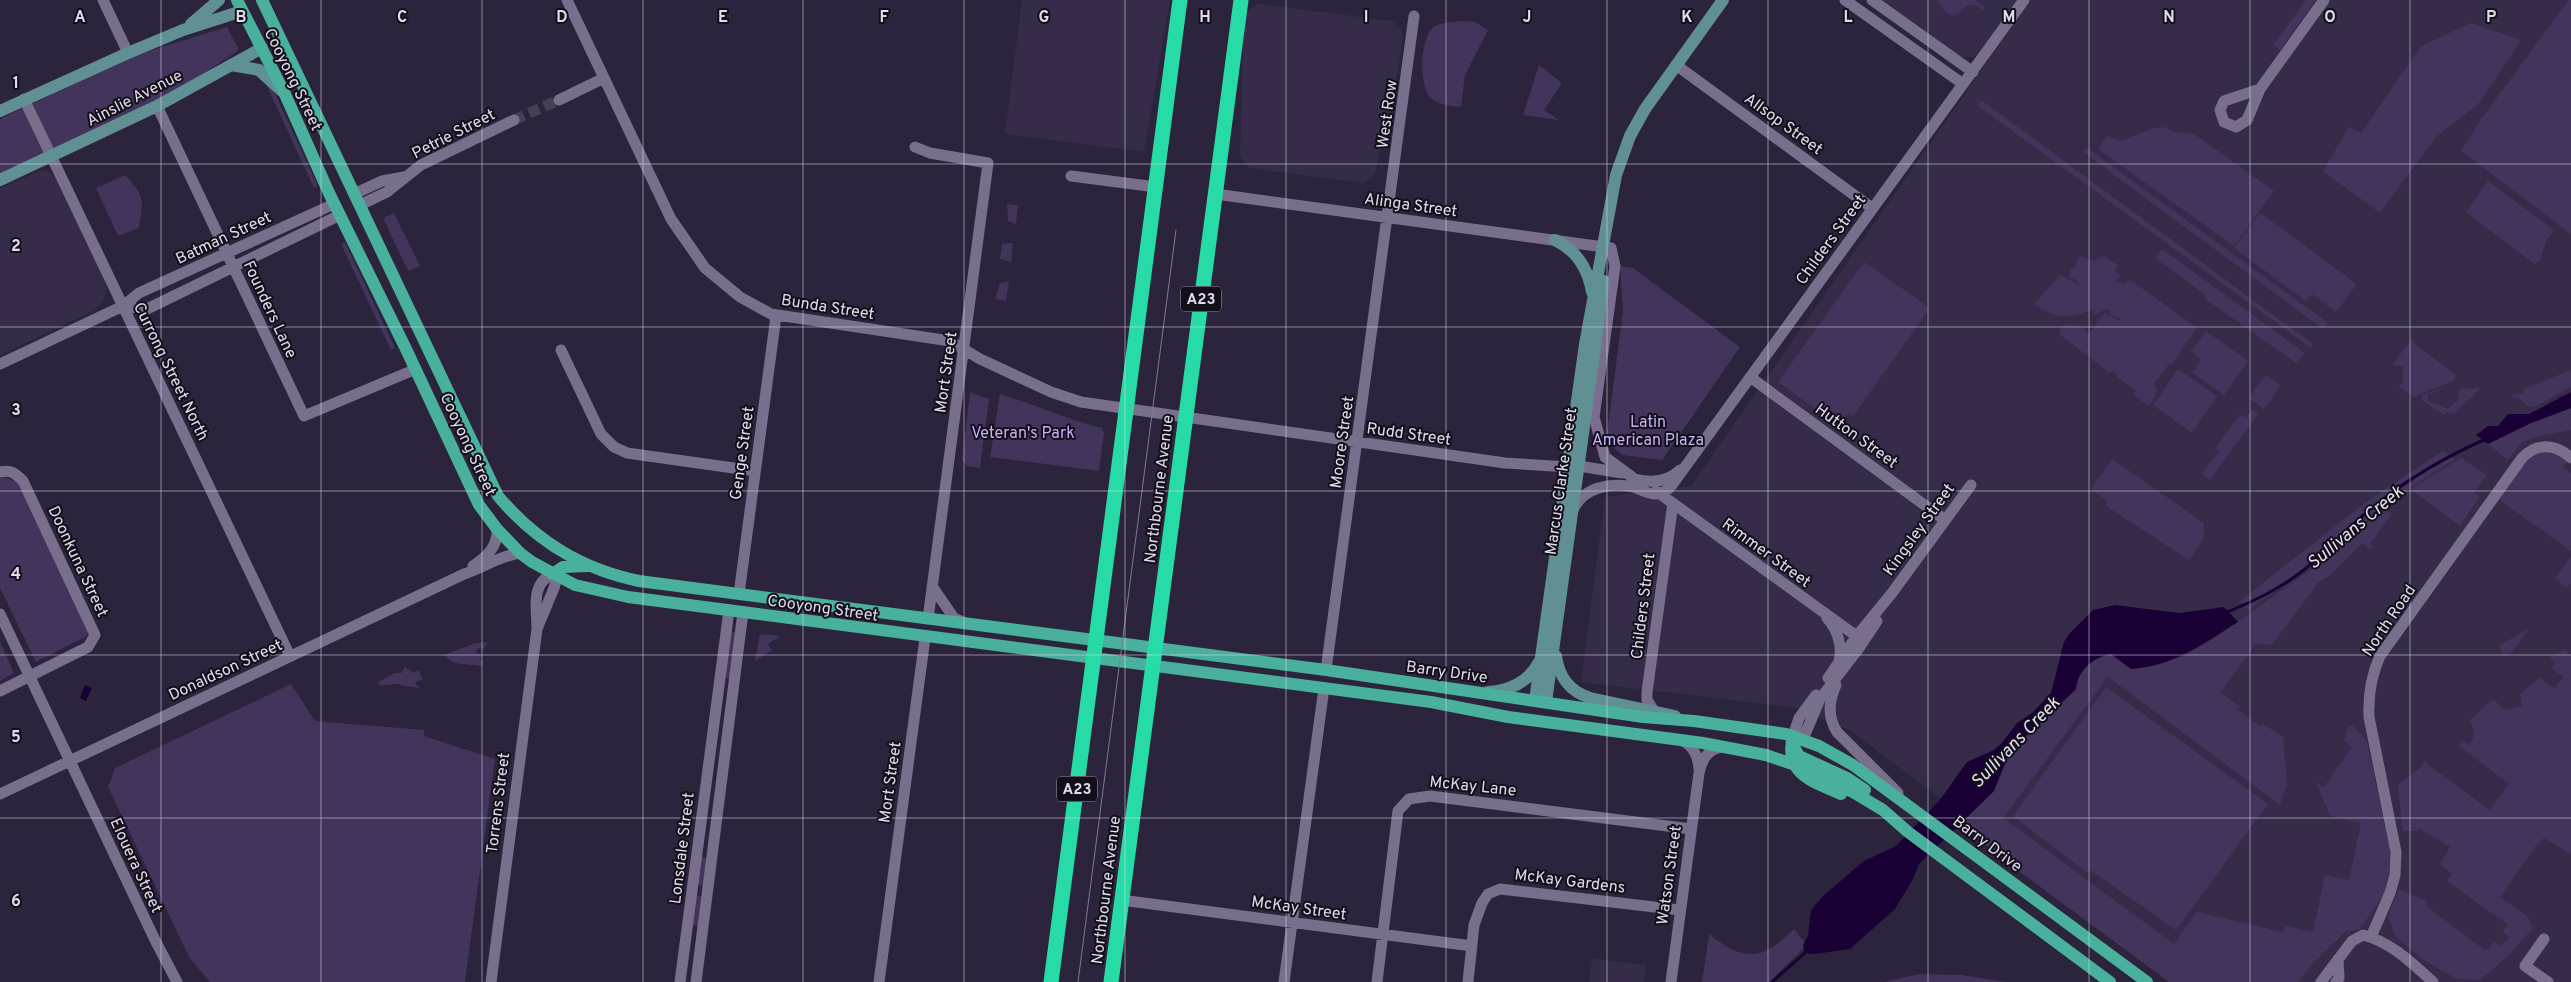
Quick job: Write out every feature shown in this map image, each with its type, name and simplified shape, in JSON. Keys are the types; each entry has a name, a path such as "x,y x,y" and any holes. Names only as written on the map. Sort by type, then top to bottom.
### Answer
{"highway":[{"name":"A23","path":"1051,982 1180,0"},
{"name":"Northbourne Avenue","path":"1111,982 1241,0"}],"main road":[{"path":"239,6 262,1"},
{"name":"Cooyong Street","path":"262,1 498,496 521,522 550,544 590,566 639,581 1096,641"},
{"name":"Cooyong Street","path":"239,6 284,92 337,209 415,367 478,506 520,553 553,574 575,585 605,593 1094,660"},
{"name":"Ainslie Avenue","path":"262,48 279,36"},
{"name":"Petrie Street","path":"337,209 357,199"},
{"path":"415,367 432,356"},
{"path":"550,544 556,565 553,574"},
{"path":"553,574 563,567 590,566"},
{"name":"Lonsdale Street","path":"728,610 739,594"},
{"name":"Lonsdale Street","path":"739,594 743,612"},
{"path":"859,629 862,610"},
{"name":"Mort Street","path":"925,638 928,619"},
{"name":"Barry Drive","path":"1096,641 1326,670 1643,717 1694,721 1795,743 1853,764 2147,982"},
{"name":"Barry Drive","path":"1094,660 1324,688 1678,739 1748,751 1795,764"},
{"name":"Marcus Clarke Street","path":"1537,720 1541,701"},
{"path":"1795,743 1795,764 1799,773 1808,780 1851,800 1890,825 1908,832"},
{"path":"1795,743 1801,757 1837,773 1863,789 1908,832 2110,982"},
{"name":"Barry Drive","path":"1748,751 1772,752 1795,743"}],"street":[{"path":"103,0 128,52"},
{"path":"183,30 204,16 219,0"},
{"name":"Bunda Street","path":"568,0 671,220 687,246 704,268 740,297 776,316 950,341 964,351 1064,397 1127,408"},
{"name":"Marcus Clarke Street","path":"1541,701 1554,641 1573,510 1574,467 1592,304 1614,183 1622,154 1642,115 1723,0"},
{"path":"1844,0 1963,84"},
{"path":"1872,0 1973,72"},
{"name":"Childers Street","path":"1659,494 1672,485 2024,0"},
{"path":"2260,89 2324,0"},
{"path":"0,111 128,52 239,6"},
{"name":"West Row","path":"1389,218 1414,16"},
{"name":"Ainslie Avenue","path":"0,180 157,106 262,48"},
{"path":"231,65 259,70 284,92"},
{"name":"Allsop Street","path":"1676,65 1872,208"},
{"path":"559,100 604,78"},
{"name":"Currong Street North","path":"24,99 290,656"},
{"name":"Founders Lane","path":"157,106 304,416 415,367"},
{"name":"Petrie Street","path":"357,199 382,181 408,176 420,165 514,120"},
{"name":"Mort Street","path":"916,147 930,153 988,163 928,619"},
{"path":"1071,176 1156,187"},
{"name":"Alinga Street","path":"1216,194 1603,246"},
{"name":"Petrie Street","path":"321,210 337,209"},
{"name":"Petrie Street","path":"326,221 337,209"},
{"name":"Batman Street","path":"123,306 139,293 321,210"},
{"name":"Moore Street","path":"1326,670 1389,218"},
{"name":"Batman Street","path":"123,306 147,309 326,221"},
{"path":"1555,240 1577,255 1589,280 1592,304"},
{"name":"Marcus Clarke Street","path":"1603,246 1611,248 1615,266 1595,412 1600,445 1608,460 1634,478"},
{"name":"Marcus Clarke Street","path":"1541,701 1540,659 1574,467 1606,264 1603,246"},
{"path":"0,364 123,306"},
{"name":"Genge Street","path":"739,594 776,316"},
{"path":"561,350 601,434 614,447 627,453 755,471"},
{"name":"Hutton Street","path":"1750,377 1945,520"},
{"name":"Rudd Street","path":"1127,408 1505,463 1574,467"},
{"name":"North Road","path":"2371,937 2390,893 2396,852 2369,717 2368,701 2380,656 2522,458 2534,449 2548,446 2563,451 2571,458"},
{"name":"Rimmer Street","path":"1574,467 1614,471 1634,478 1651,481 1666,479 1678,472 1687,463"},
{"name":"Doonkuna Street","path":"0,472 6,470 15,473 24,481 94,628 95,635 88,646 0,692"},
{"name":"Rimmer Street","path":"1634,478 1673,503 1821,611 1851,630 1856,637"},
{"name":"Rimmer Street","path":"1573,510 1579,499 1593,489 1620,485 1659,494"},
{"name":"Kingsley Street","path":"1795,743 1838,672 1856,637 1892,593 1971,485"},
{"name":"Childers Street","path":"1654,711 1646,698 1673,503"},
{"name":"Donaldson Street","path":"464,574 492,550 498,538 497,529"},
{"name":"Donaldson Street","path":"0,794 464,574 480,569 500,558 520,553"},
{"name":"Torrens Street","path":"491,982 537,629 537,588 541,581 553,574"},
{"path":"932,586 954,618 965,624"},
{"name":"Kingsley Street","path":"1838,672 1854,656 1878,620 1892,593"},
{"name":"Lonsdale Street","path":"680,982 728,610"},
{"path":"1821,611 1834,627 1841,646 1838,672 1830,702 1830,714 1834,728 1846,743 1916,810"},
{"name":"Lonsdale Street","path":"696,982 743,612"},
{"path":"0,614 70,761"},
{"path":"1854,656 1858,646 1856,637"},
{"name":"Mort Street","path":"879,982 925,638"},
{"path":"1554,641 1560,674 1572,690 1590,698 1694,721"},
{"path":"1483,692 1505,690 1519,684 1536,668 1540,659"},
{"path":"1284,982 1324,688"},
{"path":"714,718 729,720"},
{"name":"Watson Street","path":"1678,739 1687,743 1697,754 1699,773"},
{"name":"Watson Street","path":"1671,982 1699,773 1705,756 1716,748 1725,747"},
{"name":"Elouera Street","path":"70,761 175,981"},
{"name":"McKay Lane","path":"1377,982 1398,811 1409,799 1430,796 1691,829"},
{"name":"McKay Gardens","path":"1468,982 1474,925 1482,903 1488,894 1500,889 1680,910"},
{"name":"McKay Street","path":"1122,900 1472,946"},
{"path":"2321,982 2352,940 2362,935 2371,937 2404,956 2433,982"},
{"path":"2544,939 2525,966 2548,982"},
{"path":"2336,982 2339,978 2338,959"}],"shaded area":[{"path":"1022,0 1170,0 1144,152 1005,134"},
{"path":"1881,0 2571,0 2571,982 2184,982 1851,731 1796,708 1581,682 1605,497 1691,486 1989,59 1981,52 1972,57 1961,57"},
{"path":"1259,4 1392,21 1401,30 1403,36 1399,65 1375,174 1364,183 1249,168 1240,157 1243,43 1246,17 1251,7"},
{"path":"42,170 51,173 56,178 105,279 106,293 102,303 93,311 0,355 0,188"},
{"path":"1592,958 1646,965 1644,982 1589,982"}],"green space":[{"path":"1937,0 1975,0 1985,7 1983,10 1975,5 1968,5 1959,13 1952,15 1946,12"},
{"path":"2306,0 2316,0 2280,50 2273,45"},
{"path":"2569,0 2571,0 2571,234 2461,151 2481,119"},
{"path":"1462,21 1475,22 1488,30 1465,75 1461,107 1440,103 1429,96 1424,81 1423,60 1426,39 1435,26"},
{"path":"2471,23 2521,40 2479,103 2436,137 2380,213 2323,171 2349,127 2361,133 2421,46"},
{"path":"227,27 239,50 180,89 0,174 0,119 135,55"},
{"path":"1539,65 1562,83 1544,110 1559,120 1523,115"},
{"path":"266,84 272,87 318,186 314,188"},
{"path":"1981,100 2313,344 2311,348 1978,106"},
{"path":"2164,127 2174,132 2194,134 2274,191 2234,246 2098,149 2107,136 2121,141 2151,129"},
{"path":"2087,148 2328,323 2323,329 2083,152"},
{"path":"125,175 140,194 142,205 139,228 118,236 96,188"},
{"path":"2488,181 2554,230 2546,241 2540,261 2535,264 2466,212"},
{"path":"1007,204 1018,205 1016,224 1008,221"},
{"path":"394,213 420,266 408,271 383,218"},
{"path":"2260,213 2357,284 2336,312 2312,294 2306,301 2234,248"},
{"path":"345,242 395,348 391,350 341,244"},
{"path":"1013,243 1011,262 1000,259 1002,244"},
{"path":"2162,249 2305,353 2296,363 2204,298 2206,295 2156,259"},
{"path":"2078,256 2094,261 2104,256 2118,266 2115,271 2121,275 2116,282 2125,284 2129,279 2197,328 2172,364 2169,364 2154,384 2158,391 2149,406 2134,395 2136,390 2117,377 2118,375 2113,371 2110,373 2059,334 2061,327 2068,324 2082,327 2089,334 2105,313 2121,322 2119,318 2111,315 2108,308 2095,315 2092,310 2076,315 2062,316 2049,313 2034,304 2060,275 2079,285 2078,281 2069,277 2071,269 2075,268"},
{"path":"1864,262 1930,308 1853,416 1849,413 1839,426 1778,382"},
{"name":"Latin American Plaza","path":"1620,266 1633,268 1740,347 1662,460 1622,455 1606,441 1623,312"},
{"path":"1009,281 1006,301 995,299 1000,283"},
{"path":"2206,331 2248,361 2224,395 2193,373 2201,360 2191,351"},
{"path":"2412,339 2413,343 2455,374 2455,380 2413,397 2398,386 2403,384 2403,366 2392,365"},
{"path":"2178,369 2217,396 2192,433 2153,405"},
{"path":"2571,370 2571,387 2537,406 2528,407 2520,399 2510,396 2523,393 2524,389"},
{"path":"2266,375 2281,385 2264,409 2249,398"},
{"path":"2449,386 2428,395 2428,401 2447,409 2458,400 2460,389 2481,388 2454,414 2447,412 2444,415 2422,400 2422,395"},
{"path":"970,392 989,399 980,468 967,466 962,460"},
{"name":"Veteran's Park","path":"1000,394 1102,428 1104,433 1099,471 990,457"},
{"path":"2571,408 2571,430 2543,435 2522,442 2508,460 2488,444 2531,423"},
{"path":"2252,409 2258,414 2210,480 2202,474 2219,451 2215,449 2240,414 2246,418"},
{"path":"2534,449 2570,458 2563,467 2571,473 2571,551 2494,496"},
{"path":"2443,451 2455,459 2408,489 2340,541 2318,561 2248,610 2240,601 2366,502"},
{"path":"2461,458 2487,475 2474,492 2479,497 2460,526 2410,489"},
{"path":"2112,459 2204,523 2204,538 2189,560 2106,506 2106,500 2091,489"},
{"path":"3,477 15,481 21,487 89,628 87,636 36,662 0,588 0,478"},
{"path":"2385,510 2392,514 2370,544 2374,547 2370,550 2362,543 2329,576 2319,582 2272,645 2256,644 2221,692 2240,707 2238,710 2260,726 2263,724 2283,737 2287,783 2280,805 2108,677 2003,818 2174,944 2196,912 2283,932 2286,926 2313,932 2325,875 2349,880 2361,823 2330,816 2316,782 2324,787 2352,747 2344,741 2348,727 2352,725 2367,741 2390,851 2389,872 2384,894 2360,929 2345,932 2311,965 2298,982 2169,982 1997,855 1960,823 1994,791 2010,751 2076,690 2080,676 2092,662 2111,654 2131,669 2184,656 2238,622 2321,562 2343,541"},
{"path":"2571,556 2571,583 2567,588 2555,578"},
{"path":"2529,628 2511,654 2503,657 2499,646"},
{"path":"730,632 738,633 731,679 723,678"},
{"path":"760,634 780,636 768,644 772,650 755,661"},
{"path":"0,642 14,673 0,681"},
{"path":"488,642 484,649 479,648 475,652 482,655 480,659 483,662 481,666 454,663 445,656 441,656 476,643"},
{"path":"2565,650 2571,655 2571,852 2570,854 2544,838 2537,844 2500,897 2528,917 2533,928 2508,956 2480,980 2457,979 2425,961 2395,936 2388,916 2399,889 2426,901 2428,903 2426,906 2486,951 2494,942 2500,946 2509,938 2503,932 2507,924 2447,881 2452,874 2440,864 2450,847 2419,828 2417,831 2403,831 2398,785 2421,767 2426,760 2428,765 2490,810 2509,784 2459,746 2462,740 2469,745 2473,739 2473,729 2470,720 2493,699 2505,710 2522,706 2520,694 2539,678 2554,688 2563,677 2551,668 2555,663 2550,657"},
{"path":"405,667 414,673 418,670 423,680 417,681 415,684 421,688 398,684 379,685 378,682 395,673 401,673"},
{"path":"291,684 315,721 424,730 424,736 495,759 465,982 210,982 189,957 108,787 115,768"},
{"path":"2106,687 2268,804 2176,930 2090,870 2088,873 2013,816"},
{"path":"700,857 709,858 705,886 696,885"},
{"path":"695,895 702,896 698,926 690,925"},
{"path":"1794,929 1807,945 1769,982 1702,982 1709,934 1733,950 1753,954 1772,947 1783,940"},
{"path":"1919,974 1961,975 2006,982 1884,982"}],"water":[{"path":"2571,392 2571,408 2531,423 2488,444 2476,435 2488,426 2498,426 2508,414 2529,414"},
{"path":"2115,605 2179,613 2224,607 2238,622 2188,653 2147,667 2131,669 2111,654 2092,662 2080,676 2076,689 2010,751 1994,791 1919,864 1913,879 1895,909 1850,949 1814,954 1805,953 1803,945 1808,936 1811,910 1823,896 1864,861 1896,846 1939,801 1967,762 1994,750 2002,743 2017,723 2032,713 2051,693 2064,642 2069,634 2093,610"},
{"path":"85,685 92,688 86,701 80,698"}],"waterway":[{"name":"Sullivans Creek","path":"2225,613 2286,583 2305,569 2359,519 2390,494 2430,468 2486,439"},
{"name":"Sullivans Creek","path":"1772,982 1807,951"}],"tunnel":[{"path":"514,120 559,100"}],"tram line":[{"path":"1078,982 1176,230"}]}
